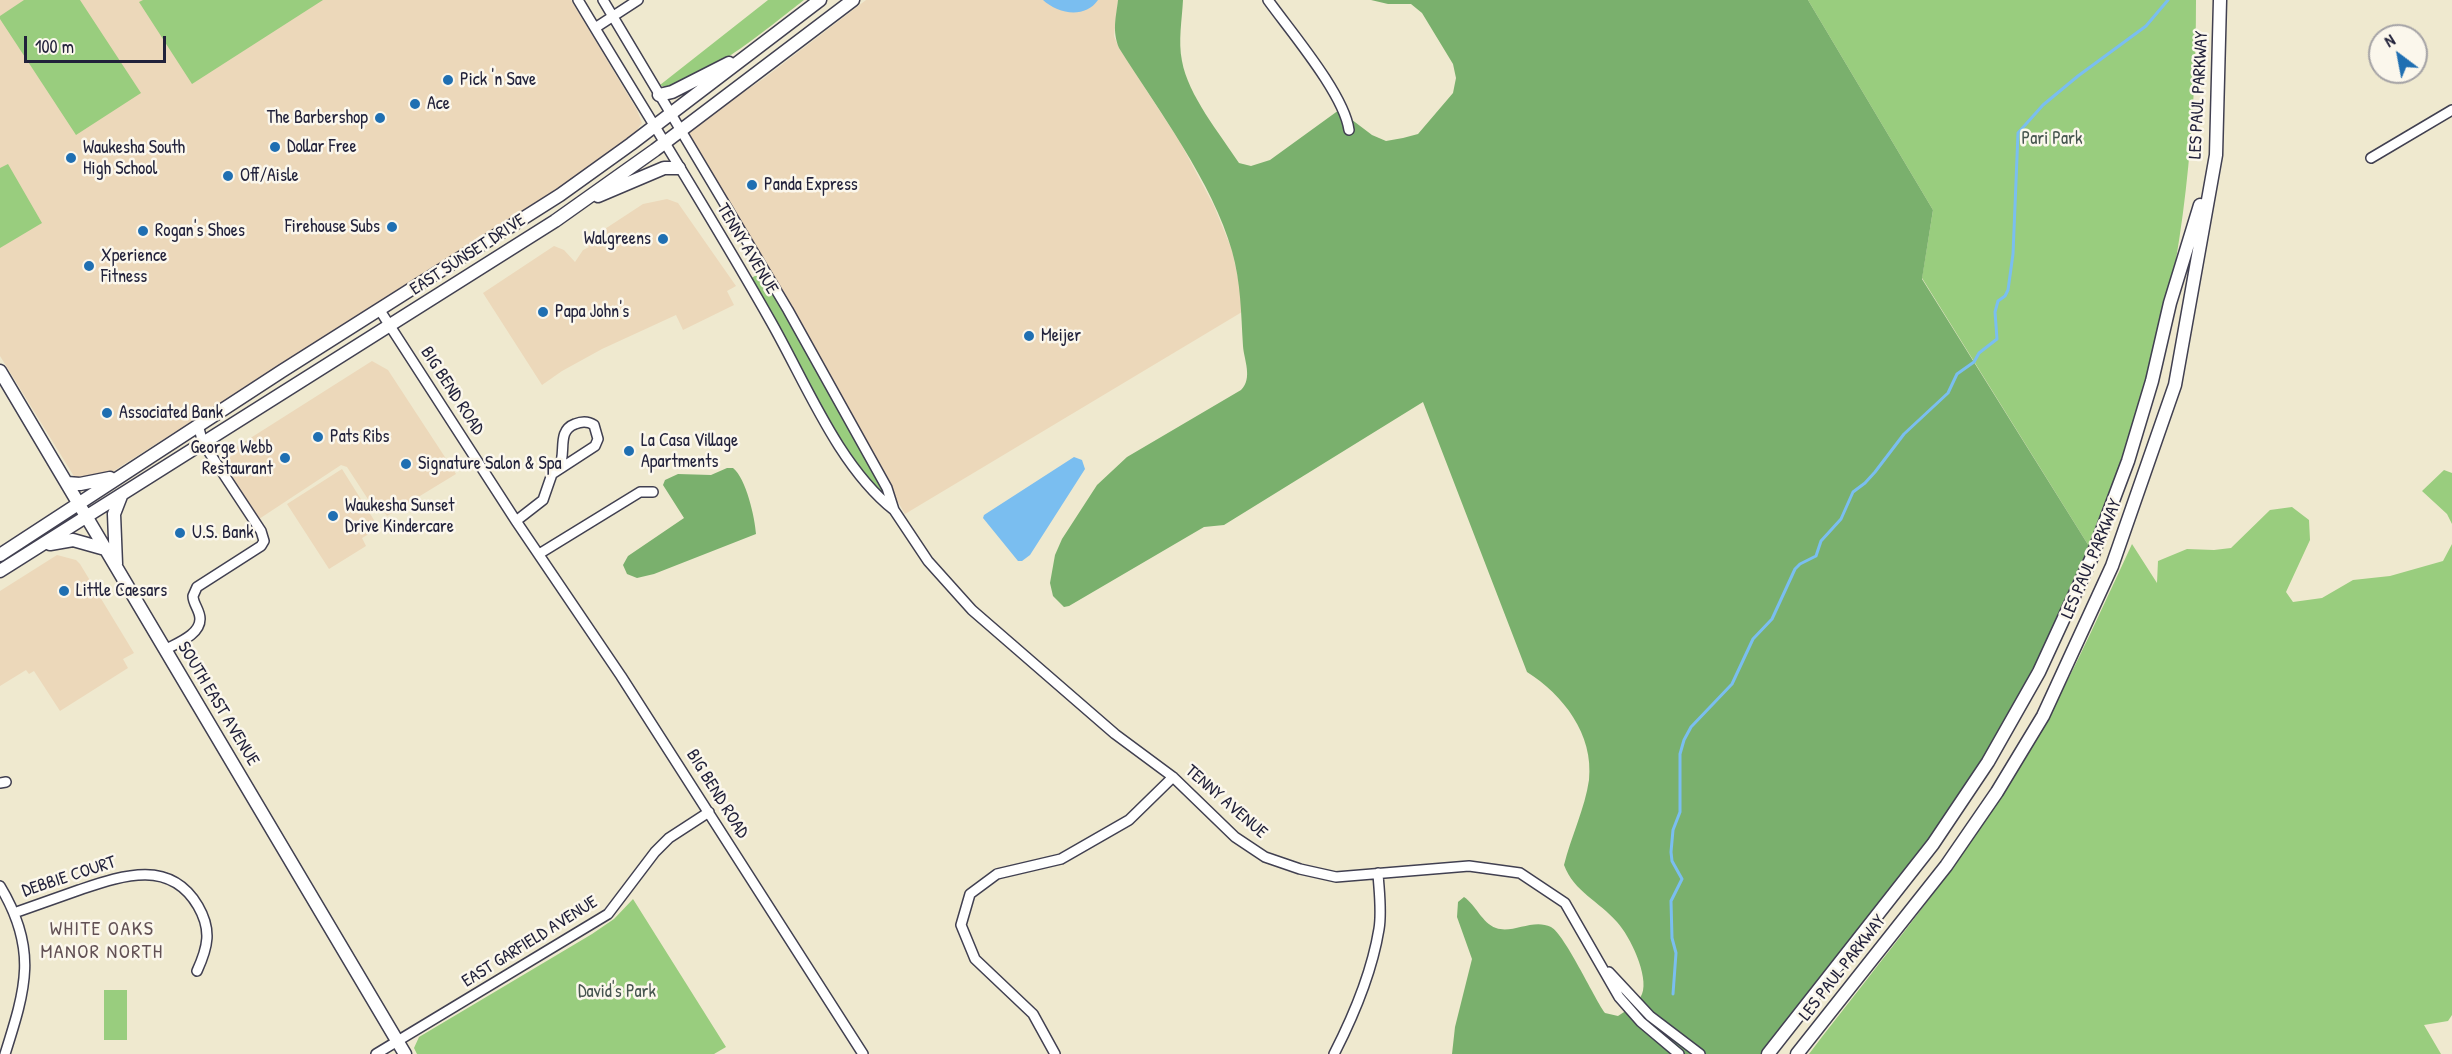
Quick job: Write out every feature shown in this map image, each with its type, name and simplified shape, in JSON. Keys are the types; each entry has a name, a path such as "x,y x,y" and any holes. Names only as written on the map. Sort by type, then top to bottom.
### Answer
{"main road":[{"name":"EAST SUNSET DRIVE","path":"0,555 198,425 560,195 654,127 820,0"},
{"name":"EAST SUNSET DRIVE","path":"24,555 390,326 585,200 853,0"},
{"name":"LES PAUL PARKWAY","path":"1797,1054 1946,866 1997,792 2048,705 2112,566 2175,386 2216,155 2220,0"},
{"path":"659,95 672,92 721,66 744,57"},
{"name":"LES PAUL PARKWAY","path":"1768,1054 1933,844 1988,762 2039,672 2096,549 2128,461 2152,381 2170,303 2216,155"},
{"path":"585,200 664,168 679,168"},
{"name":"SOUTH EAST AVENUE","path":"0,372 405,1054"},
{"path":"67,483 75,485 97,482 123,474"},
{"path":"116,568 114,514 121,495"},
{"path":"0,571 24,555 56,542 69,540 83,542 105,549"}],"street":[{"name":"TENNY AVENUE","path":"578,0 747,281 810,394 857,472 874,494 894,510"},
{"name":"TENNY AVENUE","path":"603,0 765,270 887,488 894,510 928,561 972,610 1114,734 1173,777 1235,837 1265,857 1300,869 1336,877 1468,866 1520,873 1565,903 1619,997 1641,1022 1679,1054"},
{"path":"595,28 638,0"},
{"path":"1268,0 1340,101 1349,130"},
{"path":"623,76 641,66"},
{"path":"2371,158 2452,110"},
{"path":"747,281 765,270"},
{"name":"BIG BEND ROAD","path":"379,309 516,521 621,676 863,1054"},
{"path":"810,394 828,384"},
{"path":"516,521 543,500 549,478 559,468 595,446 598,439 594,425 582,422 568,429 564,436 563,459 559,468"},
{"path":"165,650 193,633 198,626 200,618 193,600 197,587 261,546 264,541 261,531 203,443 198,425"},
{"path":"539,554 640,492 653,492"},
{"path":"1055,1054 1033,1014 975,959 961,925 970,894 997,874 1061,859 1129,820 1173,777"},
{"name":"EAST GARFIELD AVENUE","path":"376,1054 608,914 655,852 669,838 709,812"},
{"path":"1334,1054 1347,1028 1366,978 1380,927 1378,873"},
{"name":"DEBBIE COURT","path":"14,913 120,876 146,874 159,877 179,885 189,894 204,916 208,928 208,942 197,971"},
{"path":"0,886 14,913 22,937 26,976 18,1012 4,1054"},
{"name":"TENNY AVENUE","path":"1599,962 1650,1016 1700,1054"}],"shaded area":[{"path":"0,0 571,0 637,110 642,123 633,135 553,192 104,477 75,478 0,356"},
{"path":"866,0 1118,0 1114,36 1119,48 1180,142 1214,206 1232,250 1242,297 1242,312 905,514 681,134 763,79"},
{"path":"667,199 678,203 736,286 727,291 734,305 683,330 676,315 602,349 542,385 483,293 554,246 564,250 575,262 583,250 589,247 585,242 643,204"},
{"path":"372,361 388,370 456,474 387,516 383,510 377,513 347,467 341,465 259,519 224,463 230,451"},
{"name":"Waukesha Sunset Drive Kindercare","path":"342,469 379,528 362,538 366,546 329,569 287,504"},
{"path":"57,555 76,560 80,564 134,653 123,659 128,668 60,711 34,671 29,674 26,670 0,686 0,591"}],"green space":[{"path":"24,0 80,0 141,93 76,135 0,19 0,16"},
{"path":"143,0 323,0 192,84 139,2"},
{"path":"768,0 804,0 710,69 672,86 660,85"},
{"path":"1118,0 1183,0 1180,38 1185,74 1198,101 1239,163 1251,166 1270,160 1339,110 1372,135 1386,141 1418,134 1453,93 1456,78 1453,64 1422,13 1411,4 1388,4 1371,0 1808,0 1933,210 1922,279 2092,551 2075,592 1987,757 1943,823 1765,1054 1452,1054 1455,1027 1472,959 1457,917 1458,902 1464,897 1491,926 1496,928 1509,929 1537,924 1551,927 1564,941 1605,1013 1618,1016 1635,1004 1642,994 1643,977 1637,956 1622,928 1574,882 1564,865 1587,791 1589,763 1586,747 1581,732 1564,704 1553,692 1527,672 1423,402 1224,525 1204,527 1069,606 1064,607 1053,596 1050,583 1055,555 1062,539 1097,485 1127,457 1241,390 1247,380 1240,298 1232,251 1212,199 1183,146 1119,48 1115,30"},
{"name":"Pari Park","path":"1808,0 2196,0 2194,95 2190,143 2186,190 2172,285 2150,378 2092,551 1922,278 1933,210"},
{"path":"8,164 42,223 0,248 0,168"},
{"path":"764,270 894,510 857,473 747,281"},
{"path":"727,468 733,468 738,473 746,489 756,534 654,574 637,578 627,574 623,565 628,556 684,518 663,485 665,480 678,474 711,475"},
{"path":"2444,470 2452,473 2452,524 2447,514 2422,491"},
{"path":"2292,507 2309,520 2310,540 2286,592 2293,602 2322,598 2353,580 2390,576 2443,561 2452,544 2452,1015 2448,1021 2424,1025 2441,1054 1809,1054 1969,845 2017,772 2064,688 2132,544 2157,583 2158,561 2187,549 2231,548 2270,510"},
{"name":"David's Park","path":"633,899 726,1047 714,1054 417,1054 414,1048 419,1037 592,934 614,919"},
{"path":"104,990 127,990 127,1040 104,1040"}],"water":[{"path":"1043,0 1098,0 1086,10 1071,12 1056,9"},
{"path":"1074,457 1082,460 1085,469 1030,555 1018,561 983,518 984,515"}],"waterway":[{"path":"1673,994 1676,953 1672,938 1671,901 1682,879 1672,861 1671,852 1673,830 1680,812 1680,754 1684,740 1691,727 1732,684 1753,639 1772,619 1795,569 1816,556 1821,541 1841,519 1853,492 1875,472 1904,434 1948,393 1957,374 1974,362 1979,353 1997,339 1995,312 1998,301 2005,296 2008,290 2013,254 2018,133 2043,105 2146,26 2168,0"}],"place":[{"name":"Pick 'n Save","path":"448,80"},
{"name":"Ace","path":"415,104"},
{"name":"The Barbershop","path":"380,118"},
{"name":"Dollar Free","path":"275,147"},
{"name":"Waukesha South High School","path":"71,158"},
{"name":"Off/Aisle","path":"228,176"},
{"name":"Panda Express","path":"752,185"},
{"name":"Firehouse Subs","path":"392,227"},
{"name":"Rogan's Shoes","path":"143,231"},
{"name":"Walgreens","path":"663,239"},
{"name":"Xperience Fitness","path":"89,266"},
{"name":"Papa John's","path":"543,312"},
{"name":"Meijer","path":"1029,336"},
{"name":"Associated Bank","path":"107,413"},
{"name":"Pats Ribs","path":"318,437"},
{"name":"La Casa Village Apartments","path":"629,451"},
{"name":"George Webb Restaurant","path":"285,458"},
{"name":"Signature Salon & Spa","path":"406,464"},
{"name":"Waukesha Sunset Drive Kindercare","path":"333,516"},
{"name":"U.S. Bank","path":"180,533"},
{"name":"Little Caesars","path":"64,591"}],"district":[{"name":"WHITE OAKS MANOR NORTH","path":"102,942"}]}
